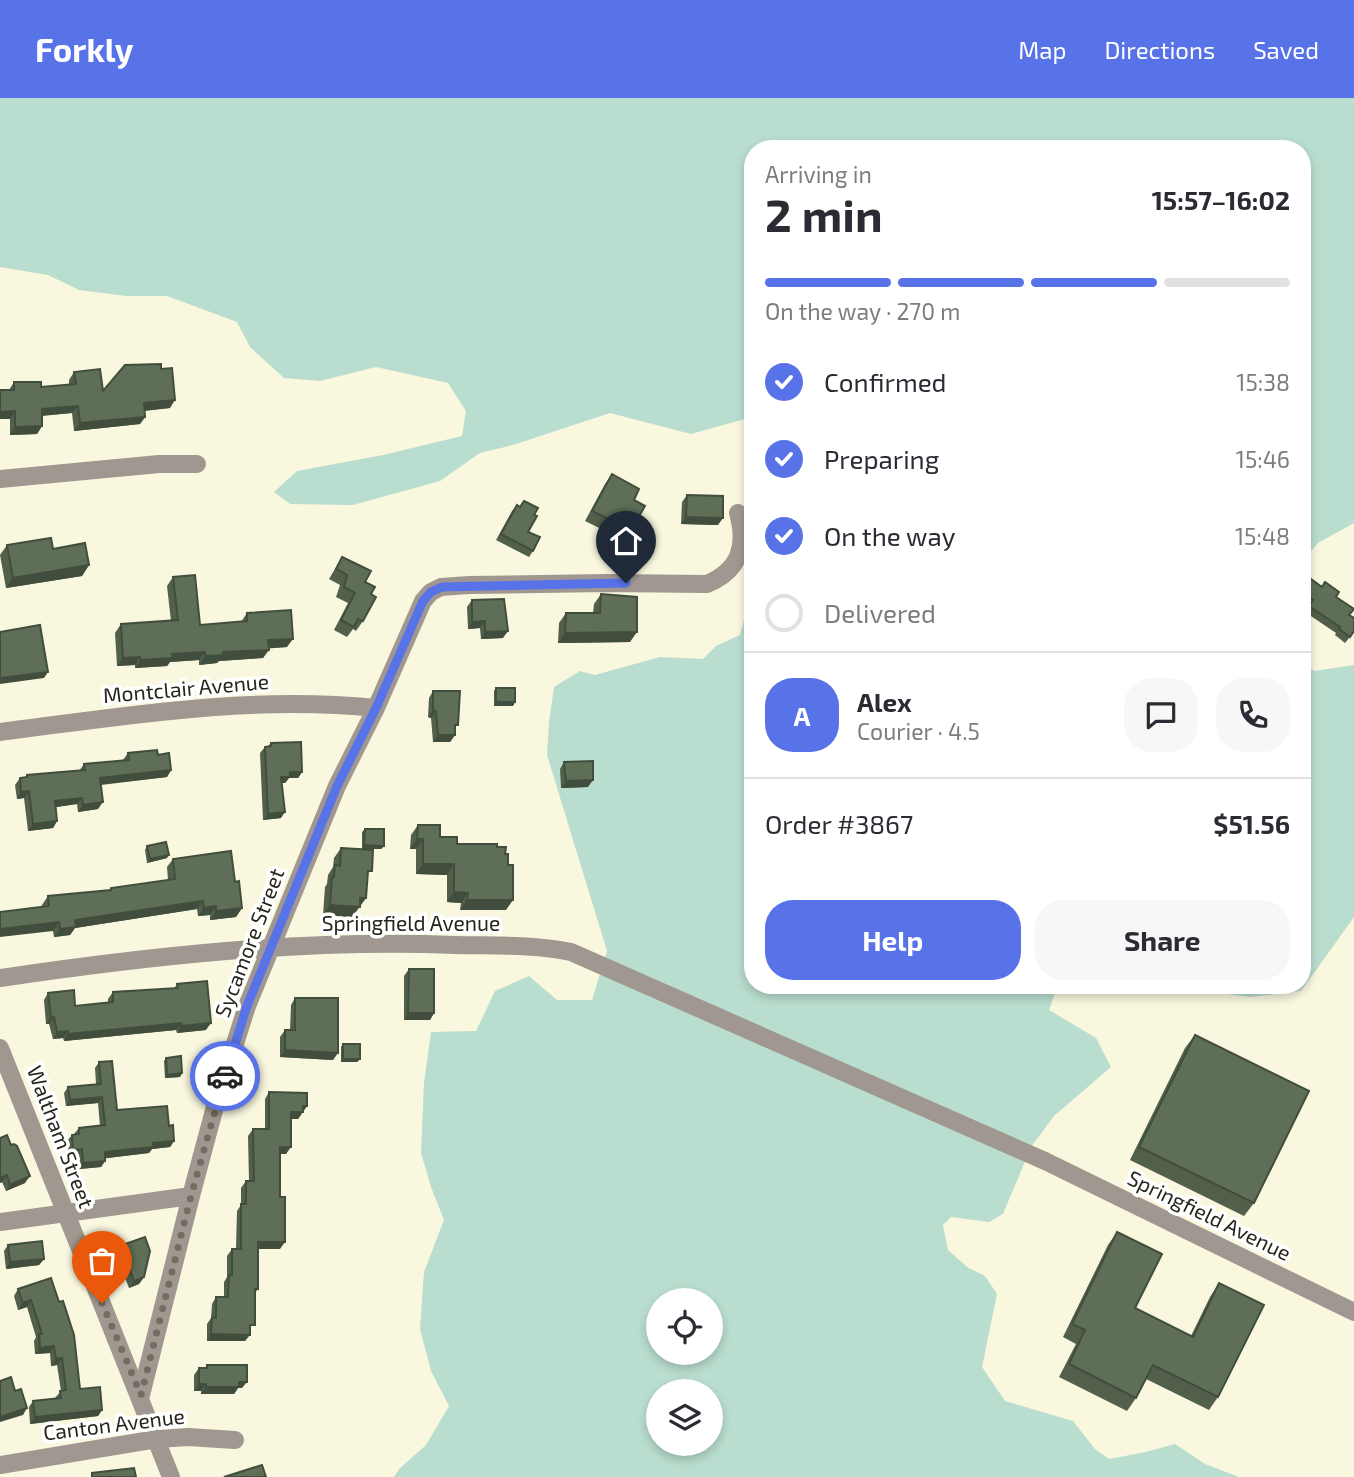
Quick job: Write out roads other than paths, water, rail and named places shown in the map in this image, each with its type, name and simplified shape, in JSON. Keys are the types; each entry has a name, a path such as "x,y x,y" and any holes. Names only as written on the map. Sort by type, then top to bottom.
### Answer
{"street":[{"path":"0,480 159,464 197,464"},
{"name":"Sycamore Street","path":"141,1395 191,1196 236,1042 270,949 337,786 376,708 423,601 431,592 442,587 458,586 707,584 720,579 733,566 741,548 743,530 738,513"},
{"name":"Montclair Avenue","path":"0,732 237,704 297,703 376,708"},
{"name":"Springfield Avenue","path":"0,978 183,955 270,949 425,944 550,948 571,952 1045,1161 1354,1312"},
{"name":"Waltham Street","path":"0,1048 172,1477"},
{"path":"0,1222 64,1211 191,1196"},
{"name":"Canton Avenue","path":"0,1465 158,1439 188,1437 235,1440"}]}
